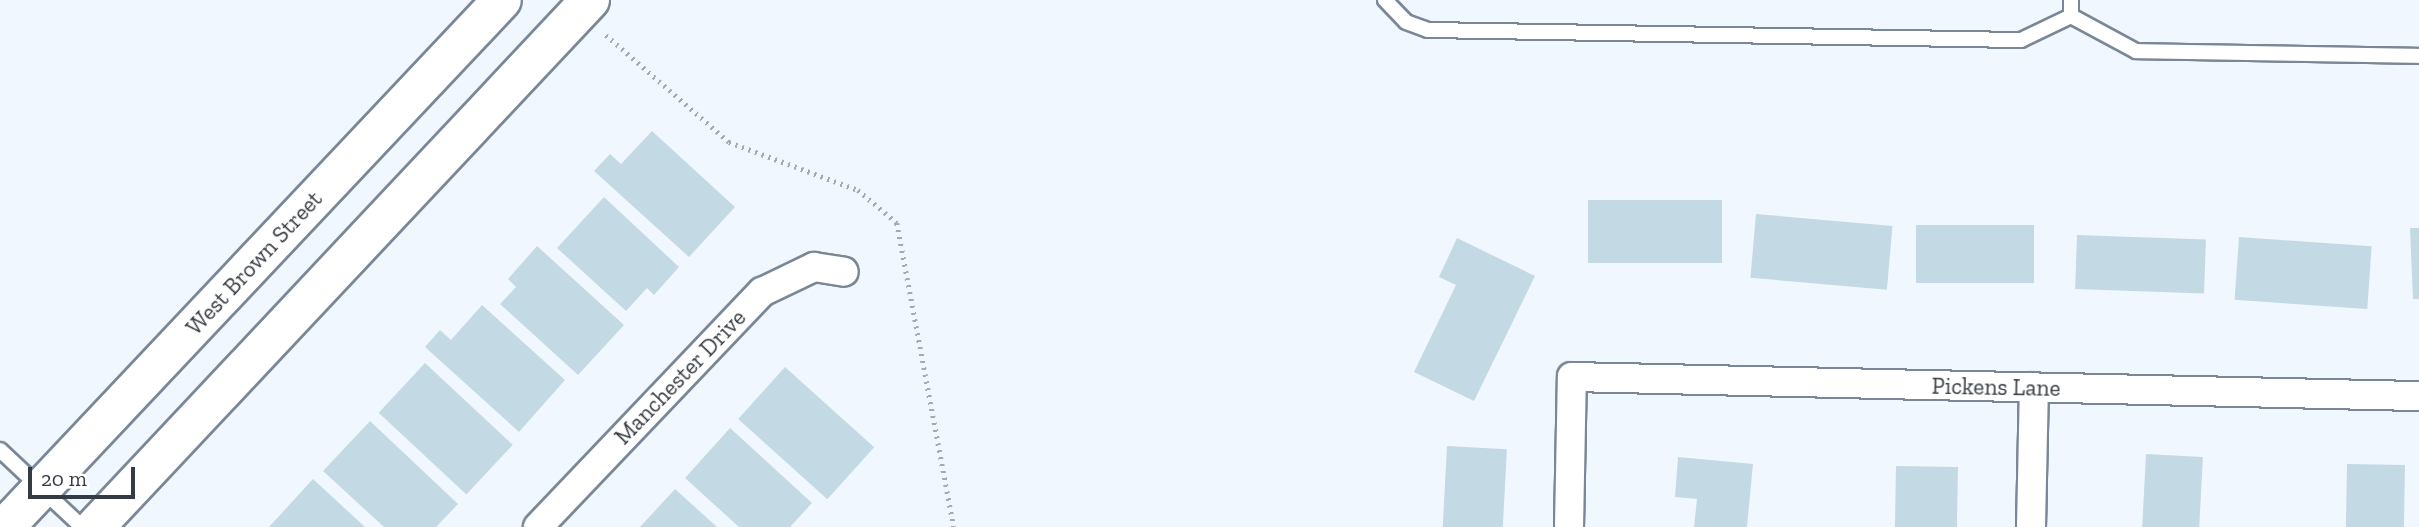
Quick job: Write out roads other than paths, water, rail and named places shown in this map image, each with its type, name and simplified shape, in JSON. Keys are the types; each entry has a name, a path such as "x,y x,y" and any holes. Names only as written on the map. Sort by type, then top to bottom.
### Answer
{"main road":[{"name":"West Brown Street","path":"5,527 502,0"},
{"path":"95,527 590,0"}],"street":[{"name":"Manchester Drive","path":"538,527 762,292 814,267 844,272"},
{"name":"Pickens Lane","path":"1569,527 1572,377 2419,396"},
{"path":"2031,527 2034,387"}],"lane":[{"path":"1385,0 1406,22 1428,30 2021,40 2071,16"},
{"path":"2071,0 2071,16"},
{"path":"2071,16 2136,51 2419,56"},
{"path":"0,450 82,527"}]}
